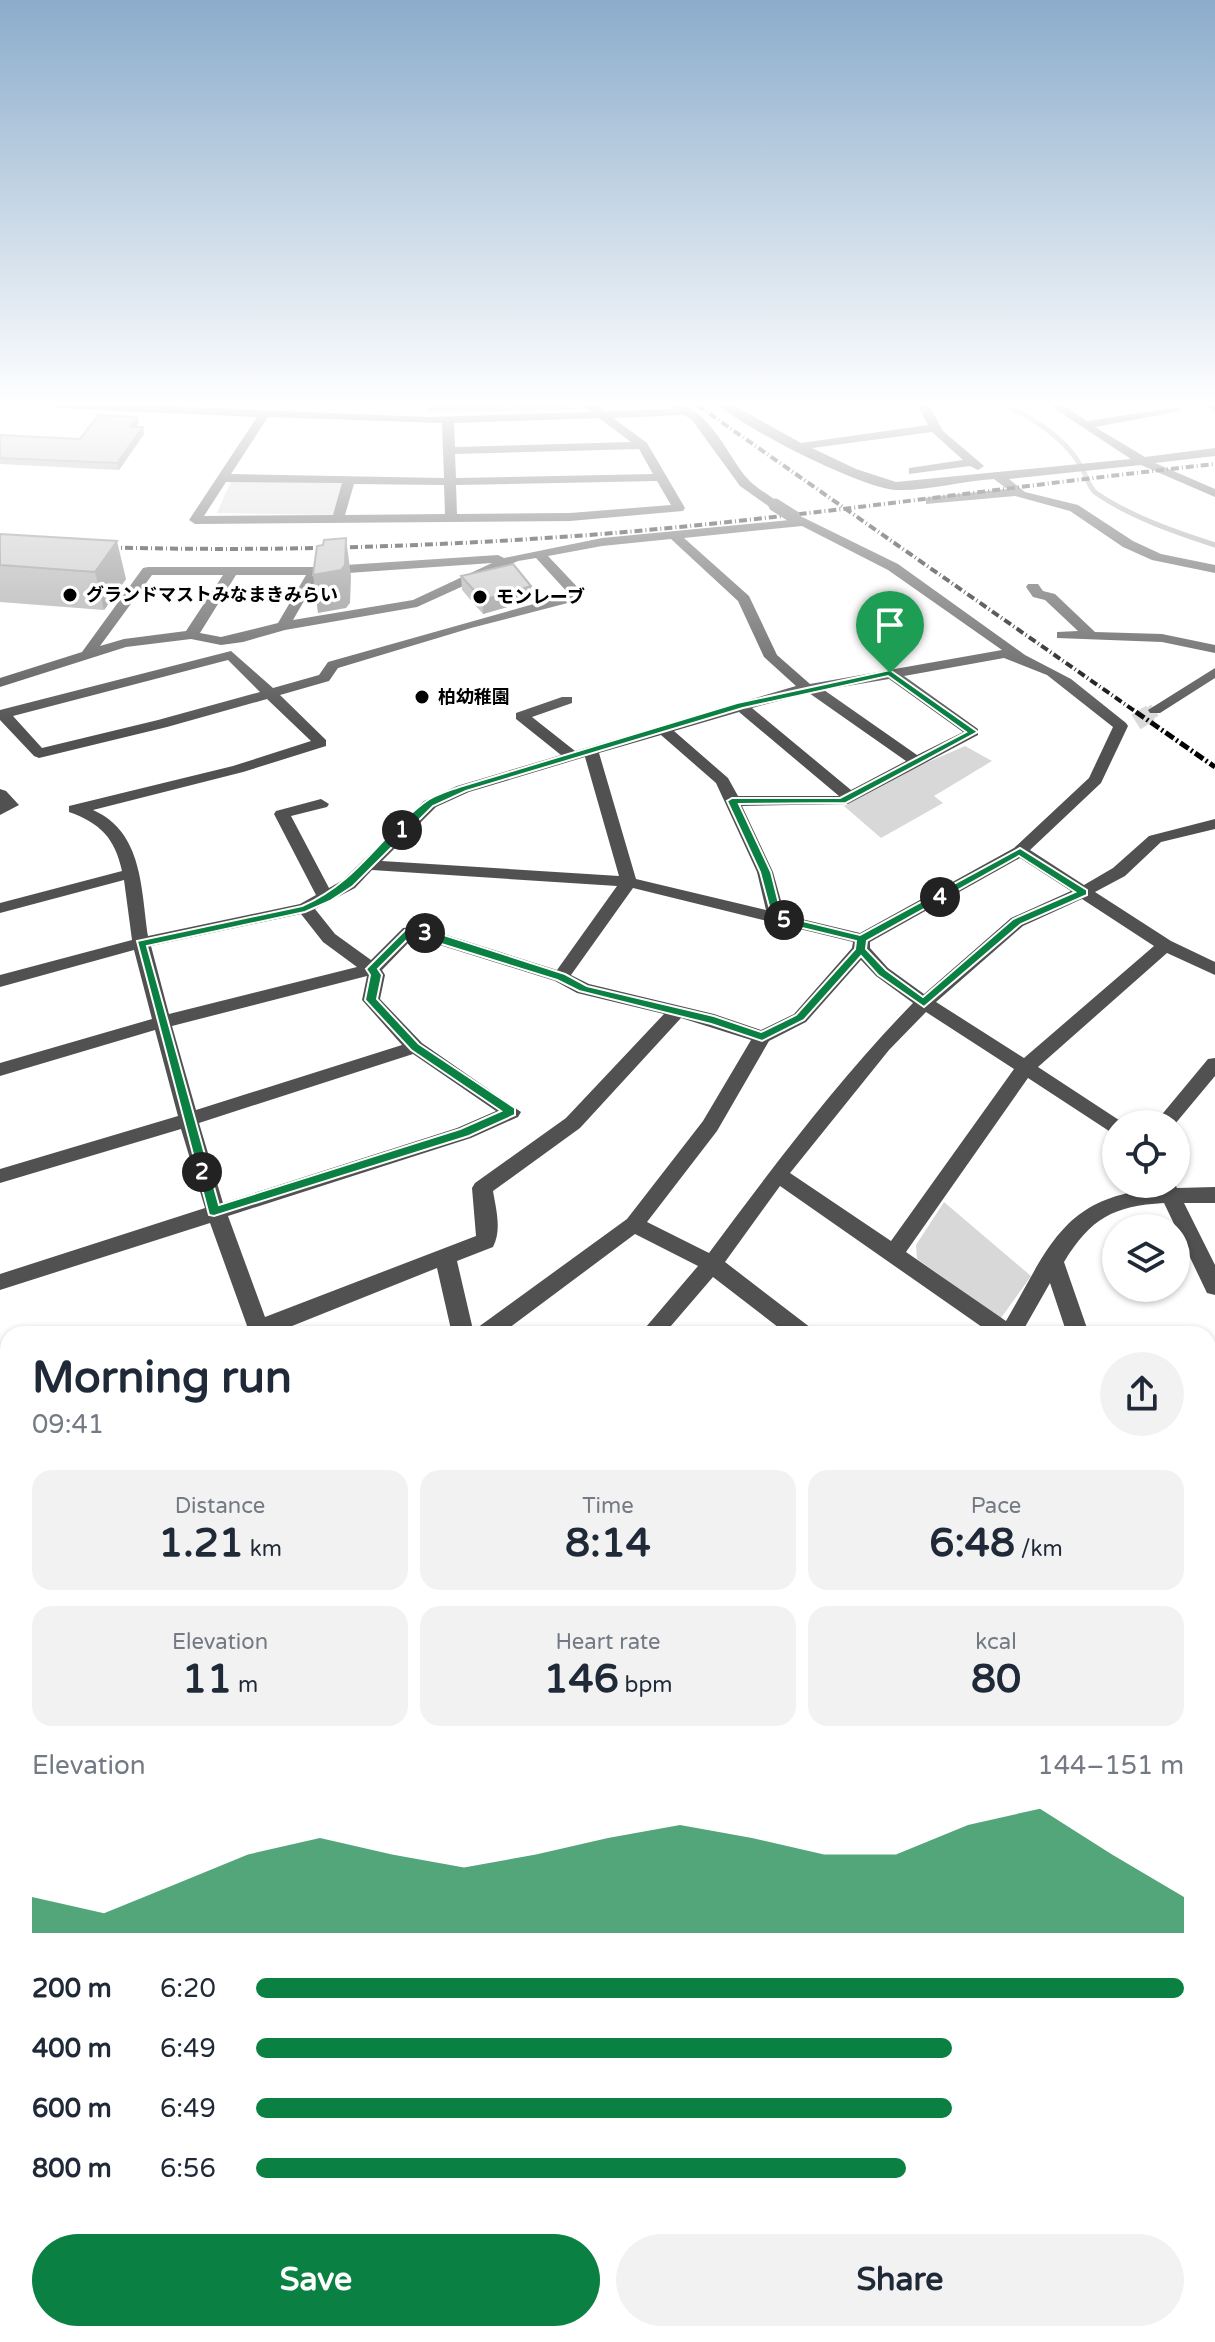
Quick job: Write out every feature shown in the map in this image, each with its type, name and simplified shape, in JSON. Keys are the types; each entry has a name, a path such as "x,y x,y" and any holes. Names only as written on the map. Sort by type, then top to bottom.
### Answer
{"street":[{"path":"199,514 195,520 603,514"},
{"path":"338,519 339,514"},
{"path":"496,1326 634,1224 710,1126 762,1037 800,1018 861,944 1020,851 1096,780 1128,724 1040,665 1020,656 893,567 790,514"},
{"path":"1083,514 1128,544 1157,557 1215,569"},
{"path":"88,653 148,571 315,571 514,558 602,542 799,520"},
{"path":"674,535 744,599 771,657 809,688 915,761"},
{"path":"258,1326 214,1211 187,1120 141,943 121,841 106,821 73,807 238,769 321,743 271,692 231,655 1,714 38,756 162,724 271,692 324,678 333,665 466,625 578,596 539,554"},
{"path":"0,683 124,643 191,635 221,641 283,626 417,603 514,558"},
{"path":"191,635 232,571"},
{"path":"283,626 315,571"},
{"path":"1033,587 1038,594 1050,597 1090,635"},
{"path":"1062,635 1162,638 1215,649"},
{"path":"0,981 141,943 305,908 349,884 430,804 463,789 740,705 809,688 991,654 1020,656"},
{"path":"1155,710 1215,672"},
{"path":"732,801 842,801 973,732 890,673"},
{"path":"567,700 521,716 572,756"},
{"path":"740,705 850,797"},
{"path":"662,728 723,781 765,872 777,918"},
{"path":"591,751 629,882"},
{"path":"0,794 11,805 0,810"},
{"path":"321,804 282,814 326,899"},
{"path":"658,1326 712,1264 778,1174 882,1046 924,1003 1017,922 1119,872 1155,839 1215,824"},
{"path":"1020,851 1165,945 1215,969"},
{"path":"367,865 629,882 777,918 861,944 882,972 924,1003 1102,1117"},
{"path":"0,908 129,874"},
{"path":"561,977 629,882"},
{"path":"0,1282 464,1133 511,1112 415,1047 371,1000 376,975 372,969 329,938 305,908"},
{"path":"0,1070 162,1022 372,969 409,932 418,931 561,977 583,989 714,1020 762,1037"},
{"path":"894,1253 1025,1068 1165,945"},
{"path":"275,1326 486,1241 487,1219 482,1188 573,1123 675,1013"},
{"path":"0,1176 415,1047"},
{"path":"1176,1110 1214,1068"},
{"path":"778,1174 998,1326"},
{"path":"1190,1192 1215,1195"},
{"path":"1014,1326 1054,1263 1091,1213 1134,1198"},
{"path":"1172,1198 1215,1287"},
{"path":"634,1224 712,1264 793,1326"},
{"path":"445,1256 461,1326"},
{"path":"1054,1263 1075,1326"}],"shaded area":[{"path":"965,746 992,761 934,796 943,803 881,838 844,806 919,766"},
{"path":"944,1202 1031,1276 1001,1318 917,1259 916,1245"}],"building":[{"path":"0,534 117,541 95,572 0,565"},
{"path":"346,538 345,565 341,570 313,575 317,546 323,545 324,540"},
{"path":"513,564 531,586 483,600 461,576"}],"waterway":[{"path":"1133,514 1215,545"}],"tunnel":[{"path":"1136,722 1152,712"}],"railway":[{"path":"95,547 222,549 475,542 602,534 795,514"},
{"path":"853,514 1139,714"},
{"path":"1136,712 1215,767"}],"place":[{"name":"グランドマストみなまきみらい","path":"70,595"},
{"name":"モンレーブ","path":"480,597"},
{"name":"柏幼稚園","path":"422,697"}],"route":[{"path":"890,673 789,692 740,705 463,789 430,804 349,884 326,899 305,908 141,943 214,1211 464,1133 511,1112 415,1047 371,1000 376,975 372,969 409,932 418,931 561,977 583,989 714,1020 762,1037 800,1018 861,949 862,939 1020,851 1083,892 1017,922 924,1003 882,972 861,949 862,939 777,918 765,872 732,801 842,801 973,732 890,673"}]}
